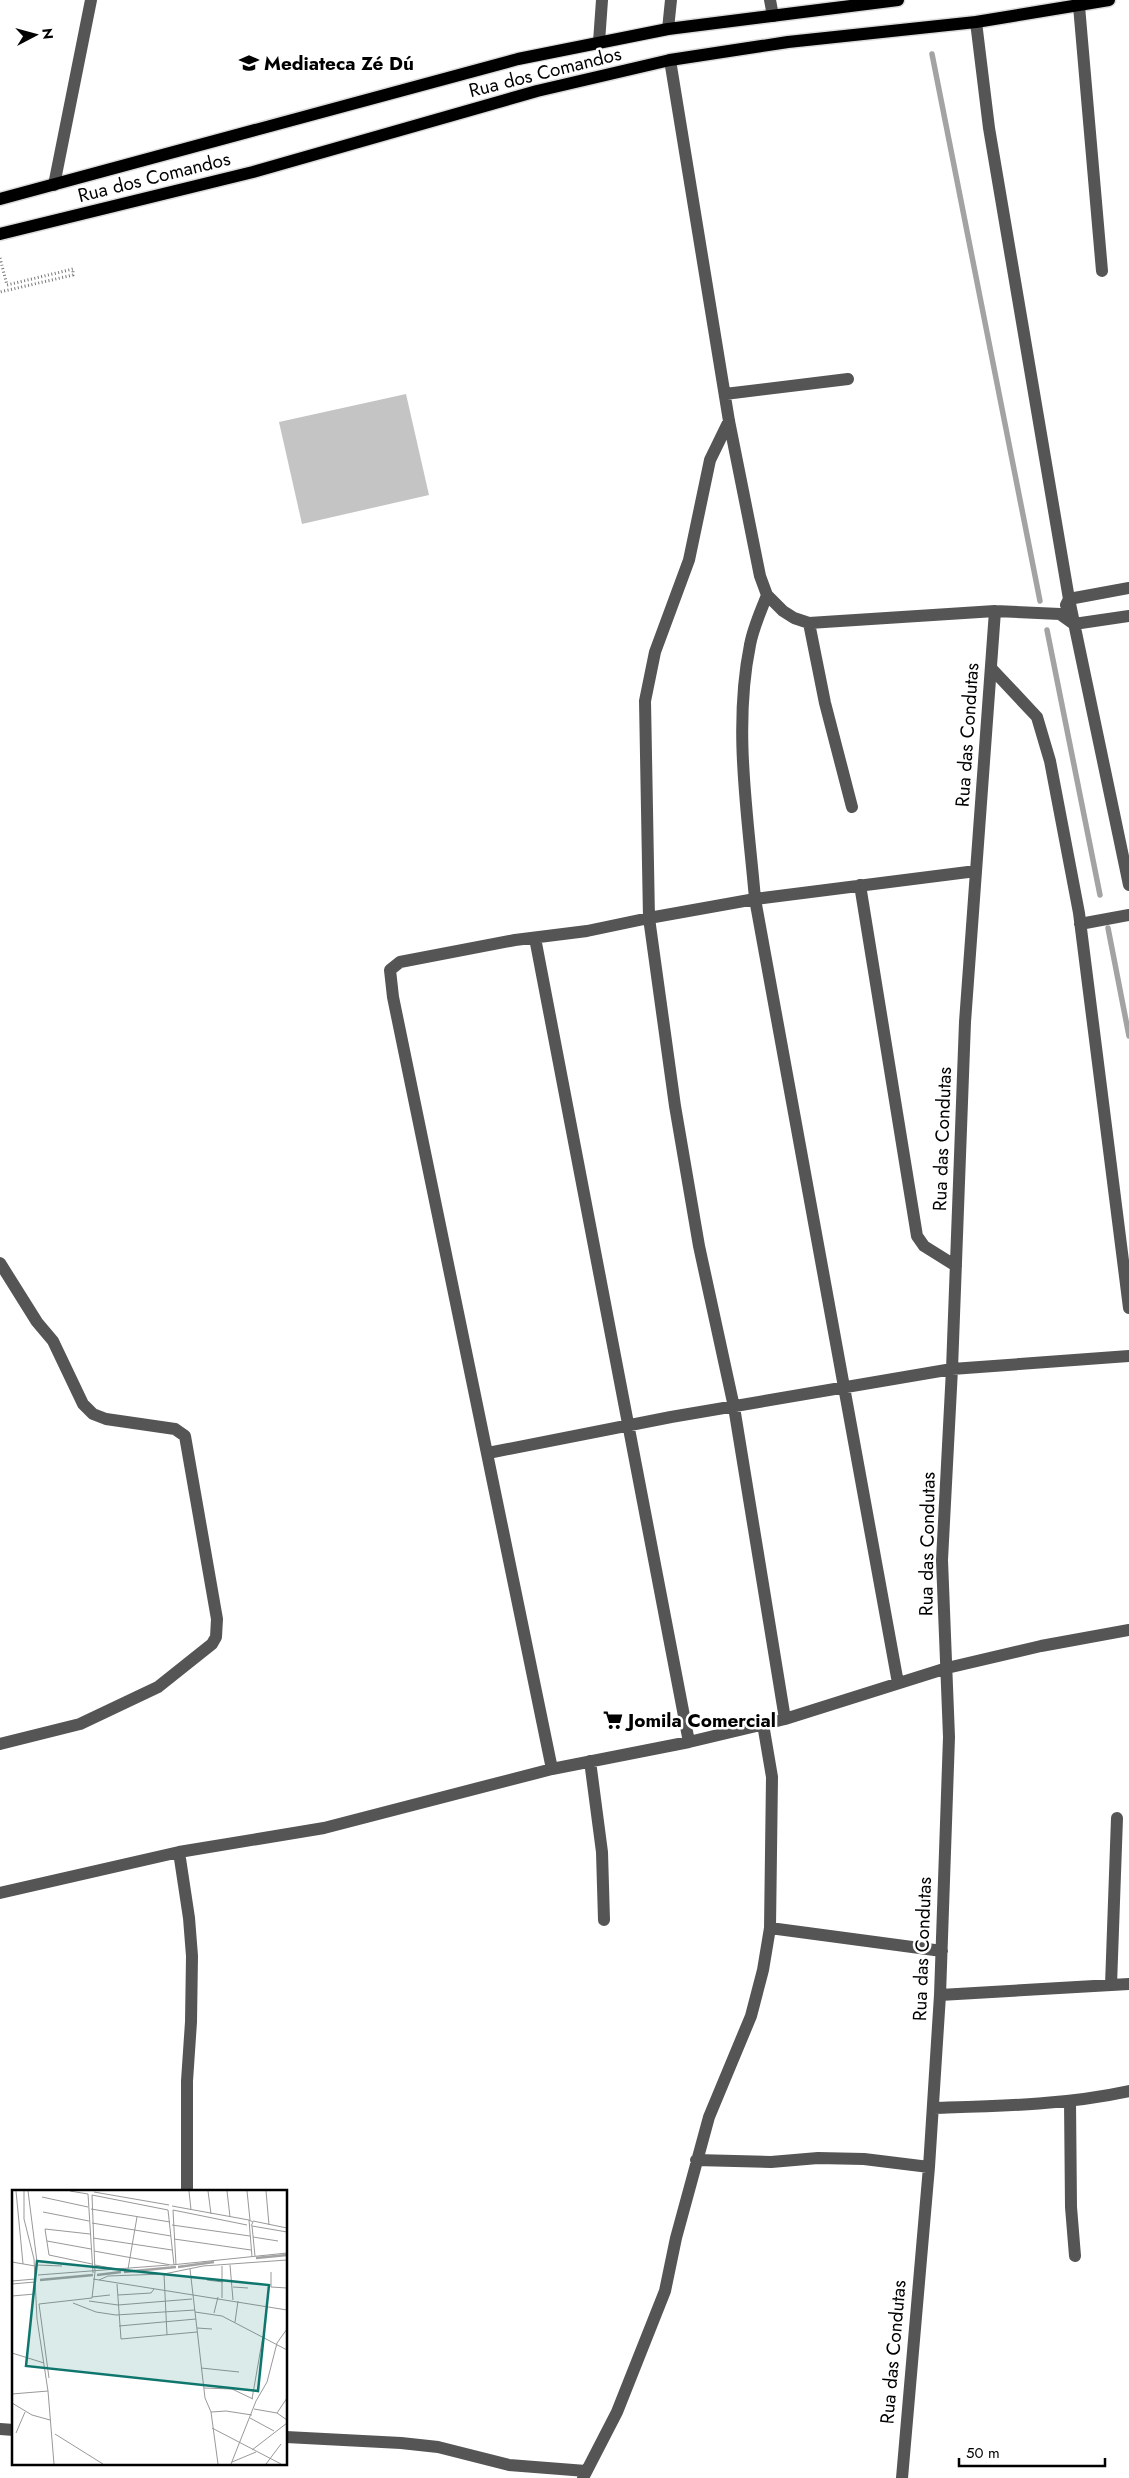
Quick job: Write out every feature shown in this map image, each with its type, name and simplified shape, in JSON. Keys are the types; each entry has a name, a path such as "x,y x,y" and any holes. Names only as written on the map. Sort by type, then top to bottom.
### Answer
{"main road":[{"name":"Rua dos Comandos","path":"0,199 518,59 668,29 898,0"},
{"name":"Rua dos Comandos","path":"0,234 252,172 537,91 670,60 788,42 976,22 1110,0"}],"street":[{"path":"54,185 91,0"},
{"path":"599,42 602,0"},
{"path":"668,29 671,0"},
{"path":"770,0 773,16"},
{"path":"1079,6 1102,271"},
{"path":"976,22 989,128 1069,599 1128,881"},
{"path":"670,60 729,421 754,552 767,595 794,618 809,622 995,611 1060,614 1074,624 1129,616"},
{"path":"725,394 848,379"},
{"path":"729,421 710,460 689,560 655,652 646,693 645,738 648,808 646,853 649,918 675,1106 699,1246 734,1407 785,1720"},
{"path":"1060,614 1069,599 1129,588"},
{"path":"767,595 750,644 744,695 746,801 755,899 898,1683"},
{"name":"Rua das Condutas","path":"902,2478 929,2167 940,1995 949,1737 942,1560 952,1369 964,1022 995,611"},
{"path":"809,622 825,703 852,807"},
{"path":"992,668 1037,717 1050,761 1080,924 1129,1308"},
{"path":"1128,881 1129,861"},
{"path":"552,1769 393,997 390,970 400,962 535,938 587,931 755,899 976,871"},
{"path":"860,886 916,1236 924,1246 956,1266"},
{"path":"1080,924 1129,915"},
{"path":"535,938 689,1742"},
{"path":"0,1263 37,1322 53,1341 83,1404 93,1414 106,1419 175,1429 185,1436 217,1619 216,1637 212,1644 158,1687 80,1724 0,1744"},
{"path":"488,1453 628,1425 952,1369 1129,1356"},
{"path":"0,1893 179,1852 324,1828 552,1769 689,1742 785,1720 947,1668 1041,1646 1129,1630"},
{"path":"288,2437 402,2443 438,2447 508,2465 584,2474 618,2412 665,2291 696,2160 709,2117 751,2016 763,1970 770,1928 772,1777 763,1724"},
{"path":"590,1761 602,1852 604,1920"},
{"path":"1111,1985 1116,1818"},
{"path":"179,1852 190,1918 192,1956 191,2022 187,2081 187,2190"},
{"path":"770,1928 942,1951"},
{"path":"940,1995 1129,1984"},
{"path":"933,2108 1070,2101 1097,2098 1129,2091"},
{"path":"1070,2101 1070,2206 1075,2256"},
{"path":"696,2160 771,2162 818,2158 864,2159 929,2167"}],"path":[{"path":"0,258 7,285 73,269 73,275 0,292"}],"building":[{"path":"406,394 429,495 302,524 279,422"}],"waterway":[{"path":"932,54 1040,601"},
{"path":"1047,630 1100,895"},
{"path":"1108,928 1129,1036"}],"place":[{"name":"Mediateca Zé Dú","path":"249,63"},
{"name":"Jomila Comercial","path":"613,1720"}]}
